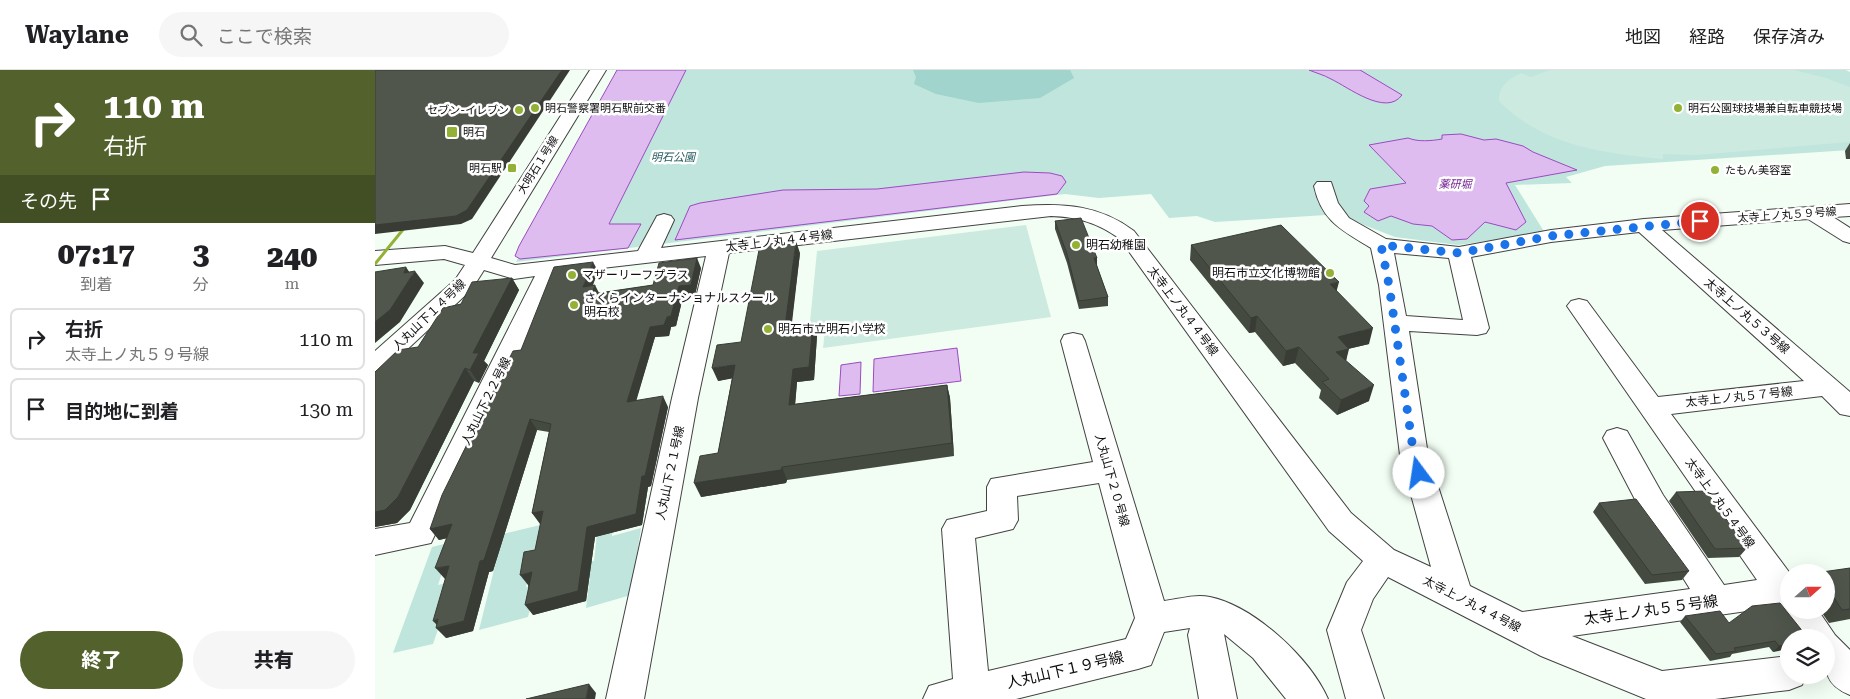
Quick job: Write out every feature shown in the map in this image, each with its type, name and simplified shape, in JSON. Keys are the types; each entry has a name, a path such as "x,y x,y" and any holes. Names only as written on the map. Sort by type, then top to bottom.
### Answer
{"street":[{"name":"大明石１号線","path":"477,260 598,70"},
{"name":"太寺上ノ丸５９号線","path":"1323,186 1328,204 1342,222 1381,245 1459,253 1551,236 1643,225 1850,210"},
{"name":"太寺上ノ丸４４号線","path":"375,258 445,252 515,272 649,252 719,248 1049,210 1080,211 1113,223 1127,236 1340,522 1383,559 1554,645 1662,688 1780,674"},
{"path":"1812,213 1850,237"},
{"path":"649,252 664,220"},
{"name":"太寺上ノ丸５３号線","path":"1643,225 1850,407"},
{"path":"1381,245 1395,322 1414,456 1456,596"},
{"name":"人丸山下２１号線","path":"625,699 683,407 719,248"},
{"path":"1395,322 1477,328 1459,253"},
{"name":"人丸山下１４号線","path":"375,365 464,284 477,260"},
{"name":"人丸山下２２号線","path":"375,542 420,534 550,268"},
{"name":"太寺上ノ丸５４号線","path":"1579,306 1780,586"},
{"name":"人丸山下２０号線","path":"1073,341 1152,618"},
{"name":"太寺上ノ丸５７号線","path":"1651,407 1827,387"},
{"path":"1617,438 1652,503 1716,601"},
{"path":"957,696 957,529 1002,520 1002,487 1109,470"},
{"path":"1365,699 1344,630 1359,592 1383,559"},
{"name":"太寺上ノ丸５５号線","path":"1519,628 1716,601 1780,600"},
{"path":"1209,612 1205,635 1218,699"},
{"path":"1152,618 1209,612 1240,624 1274,657 1309,699"},
{"name":"人丸山下１９号線","path":"957,696 1027,689 1139,653 1152,618"},
{"name":"太寺上ノ丸５４号線","path":"1804,619 1812,629"}],"green space":[{"name":"明石公園","path":"621,70 1846,70 1850,72 1850,150 1605,166 1566,177 1572,183 1515,185 1545,233 1458,245 1395,237 1342,214 1215,222 1197,216 1169,218 1151,194 1099,198 1065,194 516,262"},
{"path":"614,512 612,536 641,528 631,595 586,608 590,577 585,579 587,562 594,561 599,516"},
{"path":"549,523 533,559 526,587 546,583 532,601 528,617 479,630 503,534"},
{"path":"452,542 438,585 489,573 482,594 447,603 433,644 393,653 432,547"}],"shaded area":[{"path":"913,70 1070,70 1074,78 1040,98 979,103 936,94 914,84 916,77"},
{"name":"明石公園球技場兼自転車競技場","path":"1550,70 1794,70 1826,78 1850,87 1850,142 1697,155 1663,154 1663,159 1618,154 1575,145 1554,138 1535,128 1516,116 1499,101 1499,95 1503,87 1512,78 1521,73 1531,77"},
{"path":"1026,225 1051,317 823,348 825,330 809,332 817,251"}],"water":[{"path":"617,70 686,70 609,224 641,224 628,248 520,259 515,256 519,246"},
{"path":"1309,70 1360,70 1402,95 1395,101 1387,103 1377,102"},
{"name":"薬研堀","path":"1461,134 1484,140 1496,139 1523,146 1577,170 1506,183 1526,222 1516,230 1485,222 1467,239 1452,240 1432,226 1413,224 1391,216 1378,221 1364,212 1369,206 1364,201 1370,189 1406,183 1369,145 1408,138 1420,141 1442,139 1442,135"},
{"path":"1024,172 1050,173 1062,176 1066,182 1057,194 675,240 690,206 700,203 783,190 877,189"},
{"path":"957,348 961,381 873,392 874,359"},
{"path":"861,362 860,394 839,396 841,365"}],"building":[{"path":"375,70 562,70 467,210 456,216 375,225"},
{"path":"1081,218 1097,258 1094,258 1108,297 1079,301 1067,254 1055,221"},
{"path":"1281,225 1339,282 1330,284 1373,328 1338,337 1349,349 1336,352 1374,385 1341,400 1322,382 1329,379 1299,347 1286,351 1257,316 1251,318 1191,245"},
{"path":"796,241 785,327 813,323 809,367 793,369 789,405 947,385 952,443 782,467 781,470 694,483 700,456 718,453 735,365 712,368 717,345 741,342 760,245"},
{"path":"697,258 691,285 679,286 671,316 667,317 664,325 650,327 627,402 663,396 645,476 642,476 636,514 587,527 578,591 525,605 532,572 520,575 524,552 535,550 543,511 532,513 551,424 530,419 484,560 480,561 464,621 436,628 438,619 433,621 449,566 435,568 452,524 430,529 442,495 513,351 521,350 554,267 593,262 583,287 595,285 592,294 653,285 659,263"},
{"path":"406,267 404,273 415,271 390,310 375,322 375,272"},
{"path":"512,278 473,353 479,353 470,370 465,368 398,497 385,510 375,512 375,372 398,350 418,347 443,308 461,304 472,282"},
{"path":"1706,491 1747,548 1715,549 1676,492"},
{"path":"1636,499 1689,571 1652,575 1599,503"},
{"path":"1850,568 1850,609 1842,610 1835,599 1835,570"},
{"path":"1780,603 1780,619 1793,619 1801,629 1780,629 1780,646 1775,641 1734,648 1736,651 1716,654 1685,616 1720,611 1729,623 1752,606"},
{"path":"589,684 586,699 526,699"}],"railway":[{"path":"375,264 410,221"}],"place":[{"name":"明石警察署明石駅前交番","path":"535,108"},
{"name":"明石公園球技場兼自転車競技場","path":"1678,108"},
{"name":"セブン-イレブン","path":"519,110"},
{"name":"明石","path":"452,132"},
{"name":"明石駅","path":"512,168"},
{"name":"たもん美容室","path":"1715,170"},
{"name":"明石幼稚園","path":"1076,245"},
{"name":"明石市立文化博物館","path":"1330,273"},
{"name":"マザーリーフプラス","path":"572,275"},
{"name":"さくらインターナショナルスクール 明石校","path":"574,305"},
{"name":"明石市立明石小学校","path":"768,329"}],"route":[{"path":"1419,473 1414,456 1389,285 1381,245 1459,253 1551,236 1643,225 1700,221"}]}
